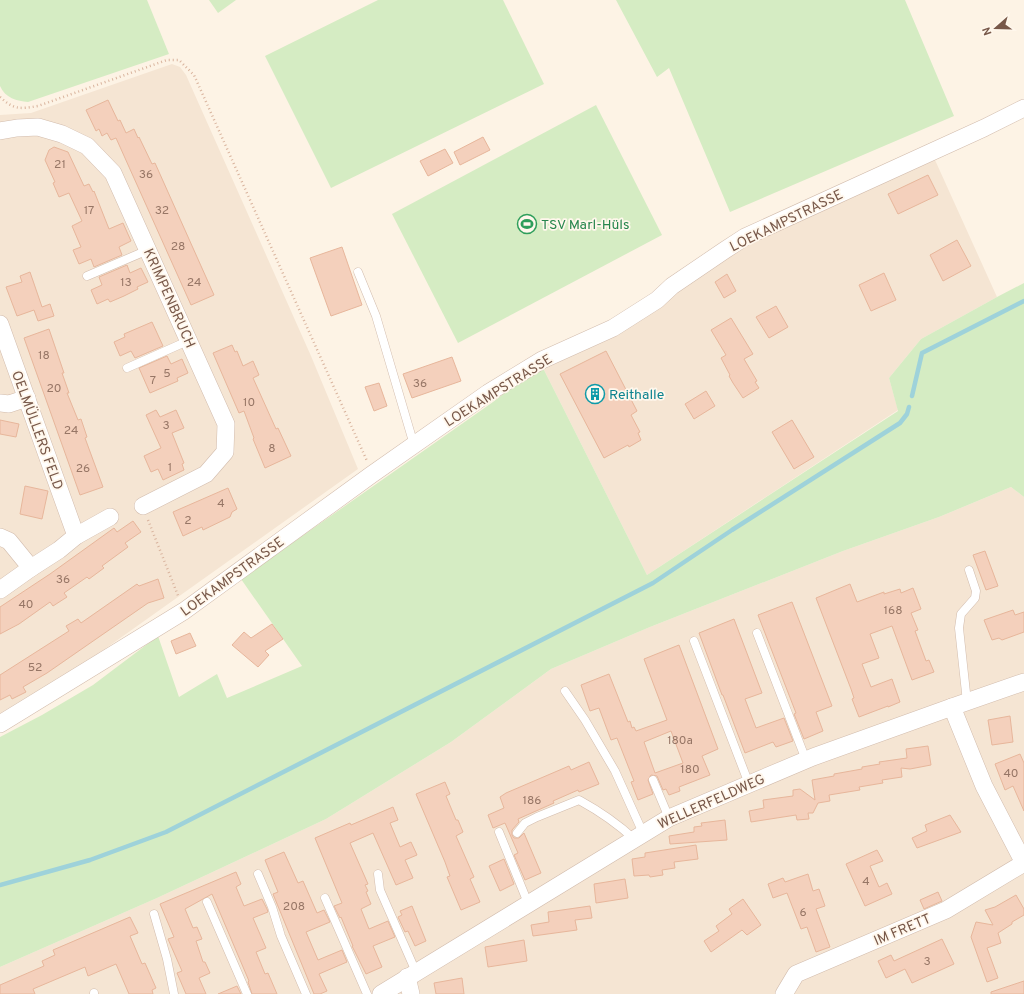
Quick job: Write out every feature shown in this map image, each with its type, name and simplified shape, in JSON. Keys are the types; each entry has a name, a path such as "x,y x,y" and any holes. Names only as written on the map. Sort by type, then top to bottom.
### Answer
{"street":[{"name":"LOEKAMPSTRASSE","path":"0,724 184,611 488,393 542,360 613,328 657,300 672,286 745,237 984,128 1024,108"},
{"name":"KRIMPENBRUCH","path":"0,131 17,128 38,127 62,134 87,146 113,173 190,340 226,424 225,452 206,474 143,506"},
{"name":"OELMÜLLERS FELD","path":"0,324 76,536"},
{"path":"0,403 9,404 27,398"},
{"path":"0,590 59,550 76,536 110,517"},
{"path":"0,537 9,541 31,568"},
{"name":"WELLERFELDWEG","path":"381,994 669,818 806,760 1024,682"},
{"path":"959,704 984,786 1024,863"},
{"name":"IM FRETT","path":"784,994 796,974 946,910 1024,863"},
{"path":"411,994 412,974"}],"lane":[{"path":"86,276 148,250"},
{"path":"358,272 376,316 414,445"},
{"path":"127,368 190,340"},
{"path":"959,704 959,628 961,614 975,598 976,591 969,570"},
{"path":"757,633 806,760"},
{"path":"694,641 749,784"},
{"path":"566,691 615,771 638,836"},
{"path":"653,780 669,818"},
{"path":"517,833 525,823 537,816 579,800 638,836"},
{"path":"499,832 528,903"},
{"path":"258,874 272,907 280,936 306,994"},
{"path":"378,874 378,882 412,974"},
{"path":"325,898 367,994"},
{"path":"207,902 247,994"},
{"path":"154,914 167,960 174,994"}],"path":[{"path":"0,97 7,104 21,109 38,106 167,60 179,60 194,75 373,474"},
{"path":"143,506 184,611"}],"shaded area":[{"path":"172,64 180,67 186,75 311,356 358,469 95,656 41,692 0,714 0,115 31,113"},
{"path":"935,160 997,297 921,339 889,378 898,410 647,575 541,364 758,237"},
{"path":"1011,487 1024,497 1024,994 0,994 0,967 157,898 326,819 451,742 551,669 650,627 843,551 939,517"}],"green space":[{"path":"0,0 147,0 169,54 28,102 16,100 8,96 0,86"},
{"path":"209,0 236,0 218,13"},
{"path":"378,0 503,0 544,84 331,188 265,56"},
{"path":"616,0 905,0 954,116 730,212 669,68 657,77"},
{"name":"TSV Marl-Hüls","path":"596,105 662,235 458,343 392,214"},
{"path":"1024,283 1024,497 1011,487 939,517 843,551 650,627 551,669 451,742 326,819 157,898 0,967 0,737 42,715 93,685 158,636 179,697 217,674 227,698 302,666 241,579 493,402 541,364 647,575 898,411 889,378 921,339"}],"building":[{"path":"108,100 118,121 120,120 126,133 134,129 152,164 155,163 214,295 191,305 116,138 111,140 107,133 102,136 99,129 96,131 86,110"},
{"path":"483,137 490,150 460,165 454,152"},
{"path":"54,147 68,152 84,186 89,184 93,192 94,191 109,229 123,223 131,241 119,247 122,255 94,267 91,259 79,264 73,250 81,247 72,226 82,221 69,193 59,197 53,183 55,182 45,160 49,150"},
{"path":"445,149 453,163 428,176 420,161"},
{"path":"928,175 938,195 898,214 888,194"},
{"path":"957,240 971,266 943,281 930,255"},
{"path":"342,247 362,305 331,316 310,258"},
{"path":"127,265 130,273 141,268 148,282 137,287 138,289 124,296 110,302 108,299 97,304 91,290 102,285 99,277"},
{"path":"30,272 42,307 50,304 54,316 38,321 34,310 17,316 6,287 22,282 20,276"},
{"path":"884,273 896,300 871,311 859,285"},
{"path":"727,274 736,291 724,298 715,282"},
{"path":"776,306 788,327 769,338 756,317"},
{"path":"731,318 753,354 744,359 757,381 755,382 759,388 743,398 729,376 730,375 721,358 726,355 711,330"},
{"path":"152,322 163,346 135,358 131,351 120,356 114,342 125,337 124,334"},
{"path":"49,329 64,373 62,373 69,393 67,393 78,420 81,419 87,437 85,438 103,487 80,495 24,338"},
{"path":"232,345 235,352 237,351 243,366 253,361 259,375 253,378 276,429 278,428 291,456 265,468 253,439 254,438 244,411 239,413 213,353"},
{"name":"Reithalle","path":"606,351 637,411 631,415 640,432 638,433 641,440 604,458 560,374"},
{"path":"167,356 171,364 182,359 188,373 177,378 178,381 150,393 139,368"},
{"path":"452,357 461,381 412,398 403,374"},
{"path":"379,383 387,406 374,411 365,387"},
{"path":"706,391 715,406 694,419 685,404"},
{"path":"156,410 160,417 176,410 184,428 172,433 184,463 182,464 184,470 163,480 158,469 151,472 144,456 161,448 146,415"},
{"path":"0,420 19,424 16,437 0,434"},
{"path":"792,420 814,457 794,469 772,432"},
{"path":"25,486 48,491 42,519 20,514"},
{"path":"228,488 237,509 232,512 230,517 203,530 202,527 183,536 173,512"},
{"path":"133,521 141,532 125,543 128,547 102,566 104,568 89,579 87,577 64,593 67,597 53,606 50,602 19,624 0,634 0,607 50,574 114,528 117,532"},
{"path":"985,551 998,586 986,590 973,555"},
{"path":"158,579 164,598 148,603 47,673 23,687 26,692 12,699 10,695 0,700 0,675 69,631 66,626 78,619 81,623 137,584 139,586"},
{"path":"850,584 857,602 884,592 884,594 900,589 901,593 913,588 921,609 911,613 918,630 915,631 926,661 929,660 934,672 912,680 892,626 870,634 879,658 862,664 871,687 892,679 900,702 859,717 852,699 854,698 851,689 816,598"},
{"path":"792,602 832,706 816,712 823,731 804,739 794,714 796,713 758,615"},
{"path":"1013,610 1015,615 1024,612 1024,632 1002,640 999,638 992,640 984,620"},
{"path":"734,619 762,693 745,699 756,728 784,718 793,741 776,747 773,742 745,753 699,633"},
{"path":"272,624 283,639 265,651 269,655 258,667 232,645 244,632 251,638"},
{"path":"190,633 196,646 176,654 171,641"},
{"path":"679,645 718,749 702,756 710,775 679,787 680,791 669,795 666,789 663,790 657,776 651,775 648,780 653,794 638,800 631,782 634,781 617,738 611,740 599,708 590,711 581,685 609,674 628,722 630,721 632,728 634,727 636,731 667,720 644,659","holes":["671,731 683,763 655,773 644,742"]},
{"path":"1010,716 1013,742 992,745 988,720"},
{"path":"928,746 931,765 910,769 901,768 902,777 882,780 883,783 859,787 860,790 829,795 830,801 818,803 813,813 808,813 809,819 797,820 796,815 751,822 749,811 764,808 763,800 793,796 793,790 800,789 815,800 812,780 862,769 862,767 880,764 879,762 907,758 906,749"},
{"path":"1020,754 1024,763 1024,811 1013,786 1005,790 995,764"},
{"path":"589,762 599,784 579,792 578,790 553,801 554,803 518,819 519,822 512,830 512,835 514,838 519,838 524,833 541,873 525,880 514,855 518,853 505,823 493,828 488,815 504,808 500,797 506,793 569,766 571,770"},
{"path":"445,782 450,794 446,796 456,820 458,820 463,832 456,836 474,877 470,879 480,902 461,910 447,877 450,876 445,862 416,794"},
{"path":"393,807 398,820 390,823 400,847 411,842 417,855 405,860 413,878 396,885 373,833 350,843 368,884 365,885 368,891 366,892 371,904 361,909 369,929 388,921 395,937 373,946 382,967 366,974 352,946 341,917 340,918 334,906 342,903 315,838 350,823 351,825"},
{"path":"950,815 961,832 917,848 912,838 927,831 925,825"},
{"path":"725,820 727,840 670,844 669,836 694,832 694,827 702,826 701,823"},
{"path":"696,845 698,859 674,862 675,868 662,870 663,875 650,877 649,875 634,876 632,859 645,857 645,853"},
{"path":"877,850 883,861 870,866 879,887 887,883 892,894 865,906 846,864"},
{"path":"284,852 298,883 303,881 317,913 324,910 330,922 306,932 318,960 342,950 347,962 319,974 327,991 320,994 314,994 273,894 278,892 265,860"},
{"path":"504,859 514,884 500,891 489,866"},
{"path":"236,872 241,884 236,887 244,906 262,899 267,909 268,912 253,918 266,948 256,952 265,974 268,973 277,994 252,994 249,981 212,894 185,909 193,928 197,927 202,939 196,941 203,962 205,962 210,973 199,978 206,994 186,994 177,973 182,971 168,939 174,937 160,904"},
{"path":"808,874 813,891 819,889 825,906 816,909 830,947 816,952 807,927 801,929 787,893 773,898 768,884 783,878 785,882"},
{"path":"625,879 628,898 596,903 594,884"},
{"path":"938,892 942,901 924,909 920,900"},
{"path":"1016,895 1024,909 1024,915 998,933 1001,943 987,948 998,978 987,982 971,937 976,922 993,925 985,910 995,907"},
{"path":"743,899 761,925 747,935 742,930 711,952 704,941 719,931 716,926 732,914 729,909"},
{"path":"412,906 426,941 415,946 408,931 405,932 398,917 402,915 400,911"},
{"path":"590,906 592,918 575,920 577,930 533,936 531,925 549,922 548,912"},
{"path":"130,917 138,933 130,936 142,964 145,963 156,988 152,990 153,994 129,994 116,964 88,976 85,967 33,989 35,994 0,994 0,985 44,966 42,961 55,955 53,950"},
{"path":"942,939 954,964 912,983 905,969 886,978 878,961 891,955 894,961"},
{"path":"524,940 527,961 488,967 485,947"},
{"path":"462,978 464,994 436,994 434,983"},
{"path":"1024,981 1024,994 991,994 991,992"},
{"path":"237,986 241,994 218,994"}],"waterway":[{"path":"912,396 922,353 1024,301"},
{"path":"0,885 90,860 166,832 653,583 732,530 900,423 907,414 909,407"}],"place":[{"name":"TSV Marl-Hüls","path":"527,224"},
{"name":"Reithalle","path":"595,394"}]}
